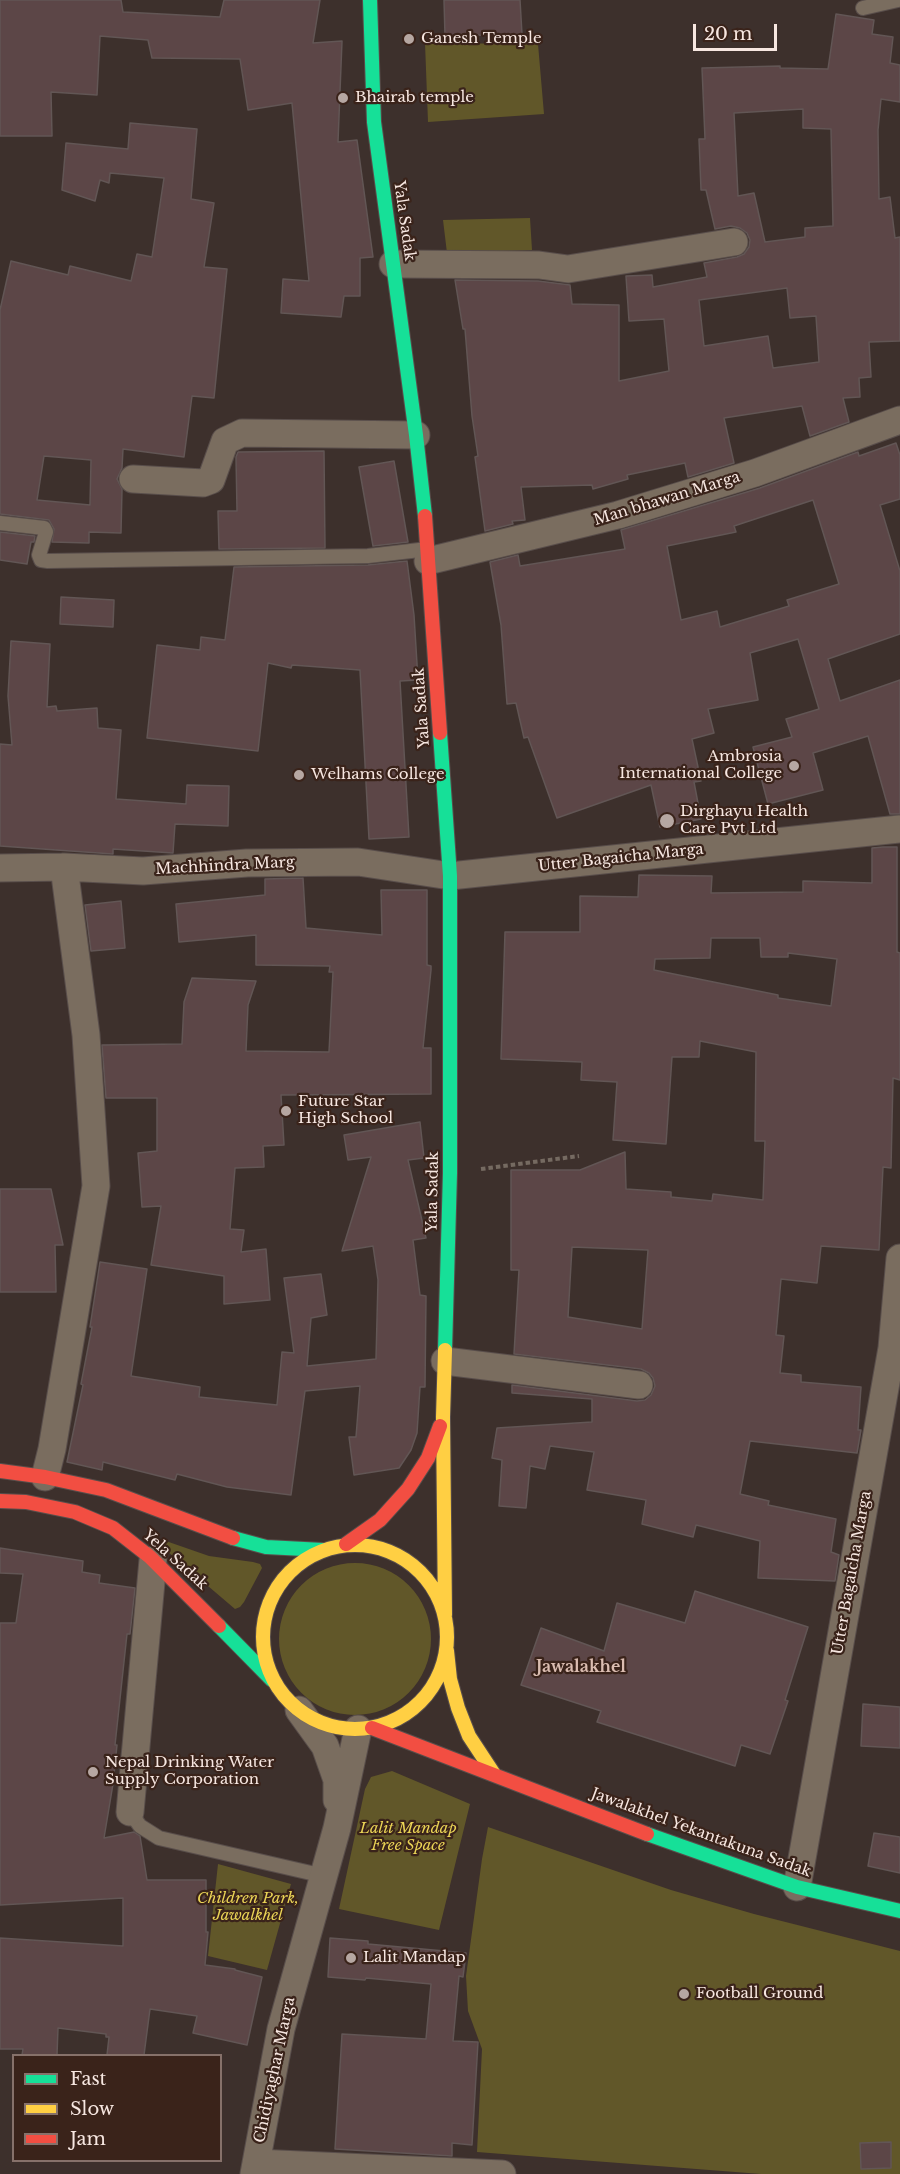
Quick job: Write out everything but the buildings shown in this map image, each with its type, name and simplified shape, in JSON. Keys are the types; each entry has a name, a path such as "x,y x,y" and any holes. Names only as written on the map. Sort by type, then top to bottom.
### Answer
{"main road":[{"name":"Yala Sadak","path":"370,0 374,122 416,435 428,555 450,876 450,1173 443,1417 445,1615"},
{"path":"346,1544 380,1520 408,1489 428,1458 443,1417"},
{"path":"0,1471 45,1477 106,1490 221,1535 266,1547 323,1550"},
{"name":"Yela Sadak","path":"0,1501 26,1502 75,1512 113,1528 153,1560 276,1684"},
{"path":"447,1650 439,1678 422,1701 399,1718 365,1729 337,1728 317,1721 299,1710 276,1684 266,1659 263,1632 268,1606 281,1582 300,1562 323,1550 346,1544 379,1547 409,1561 432,1585 445,1615 450,1679 462,1718 469,1736 494,1774"},
{"name":"Jawalakhel Yekantakuna Sadak","path":"365,1729 494,1774 634,1829 797,1887 900,1911"}],"street":[{"path":"393,264 539,265 568,269 734,242"},
{"name":"Man bhawan Marga","path":"428,555 618,515 755,473 900,420"},
{"path":"134,479 203,483 211,480 225,441 242,433 416,435"},
{"name":"Utter Bagaicha Marga","path":"450,876 900,829"},
{"name":"Machhindra Marg","path":"0,868 64,867 143,871 247,863 358,862 450,876"},
{"path":"45,1477 52,1449 96,1186 87,1035 64,867"},
{"name":"Utter Bagaicha Marga","path":"797,1887 892,1348 900,1258"},
{"path":"445,1361 639,1384"},
{"path":"130,1812 153,1560"},
{"name":"Chidiyaghar Marga","path":"299,1710 326,1746 337,1780 338,1828"},
{"name":"Chidiyaghar Marga","path":"255,2169 281,2029 365,1729"},
{"path":"255,2169 502,2174"}],"lane":[{"path":"863,8 898,0"},
{"path":"0,523 44,528 46,532 39,555 41,560 48,561 428,555"},
{"path":"130,1812 140,1826 159,1838 324,1876"}],"path":[{"path":"450,1173 579,1156"}],"green space":[{"path":"425,43 538,44 544,114 428,122"},
{"path":"530,218 532,250 447,253 443,220"},
{"path":"163,1540 209,1556 253,1562 260,1564 262,1568 244,1602 235,1609 161,1546"},
{"path":"355,1563 384,1569 409,1585 425,1610 431,1639 425,1668 409,1693 384,1709 355,1715 326,1709 301,1693 285,1668 279,1639 285,1610 301,1585 326,1569"},
{"name":"Lalit Mandap Free Space","path":"392,1771 470,1804 439,1930 339,1909 365,1789 371,1777"},
{"name":"Football Ground","path":"488,1827 671,1890 754,1914 900,1951 900,2174 761,2174 477,2152 482,2049 468,2011 466,1976"},
{"name":"Children Park, Jawalkhel","path":"218,1864 291,1884 267,1970 208,1956"}],"traffic: fast":[{"path":"370,0 374,122 425,516"},
{"path":"440,733 450,876 450,1173 445,1350"},
{"path":"233,1538 266,1547 323,1550"},
{"path":"219,1626 272,1680"},
{"path":"647,1834 797,1887 900,1911"}],"traffic: slow":[{"path":"445,1350 443,1417 445,1615"},
{"path":"355,1545 390,1552 420,1572 440,1602 447,1637 440,1672 420,1702 390,1722 355,1729 320,1722 290,1702 270,1672 263,1637 270,1602 290,1572 320,1552 355,1545"},
{"path":"447,1651 450,1679 458,1708 469,1736 494,1774"}],"traffic: jam":[{"path":"425,516 440,733"},
{"path":"346,1544 380,1520 408,1489 428,1458 440,1426"},
{"path":"0,1471 45,1477 106,1490 233,1538"},
{"path":"0,1501 26,1502 75,1512 113,1528 150,1557 219,1626"},
{"path":"372,1728 647,1834"}],"place":[{"name":"Ganesh Temple","path":"409,39"},
{"name":"Bhairab temple","path":"343,98"},
{"name":"Ambrosia International College","path":"794,766"},
{"name":"Welhams College","path":"299,775"},
{"name":"Dirghayu Health Care Pvt Ltd","path":"667,821"},
{"name":"Future Star High School","path":"286,1111"},
{"name":"Nepal Drinking Water Supply Corporation","path":"93,1772"},
{"name":"Lalit Mandap","path":"351,1958"},
{"name":"Football Ground","path":"684,1994"}],"district":[{"name":"Jawalakhel","path":"581,1667"}]}
